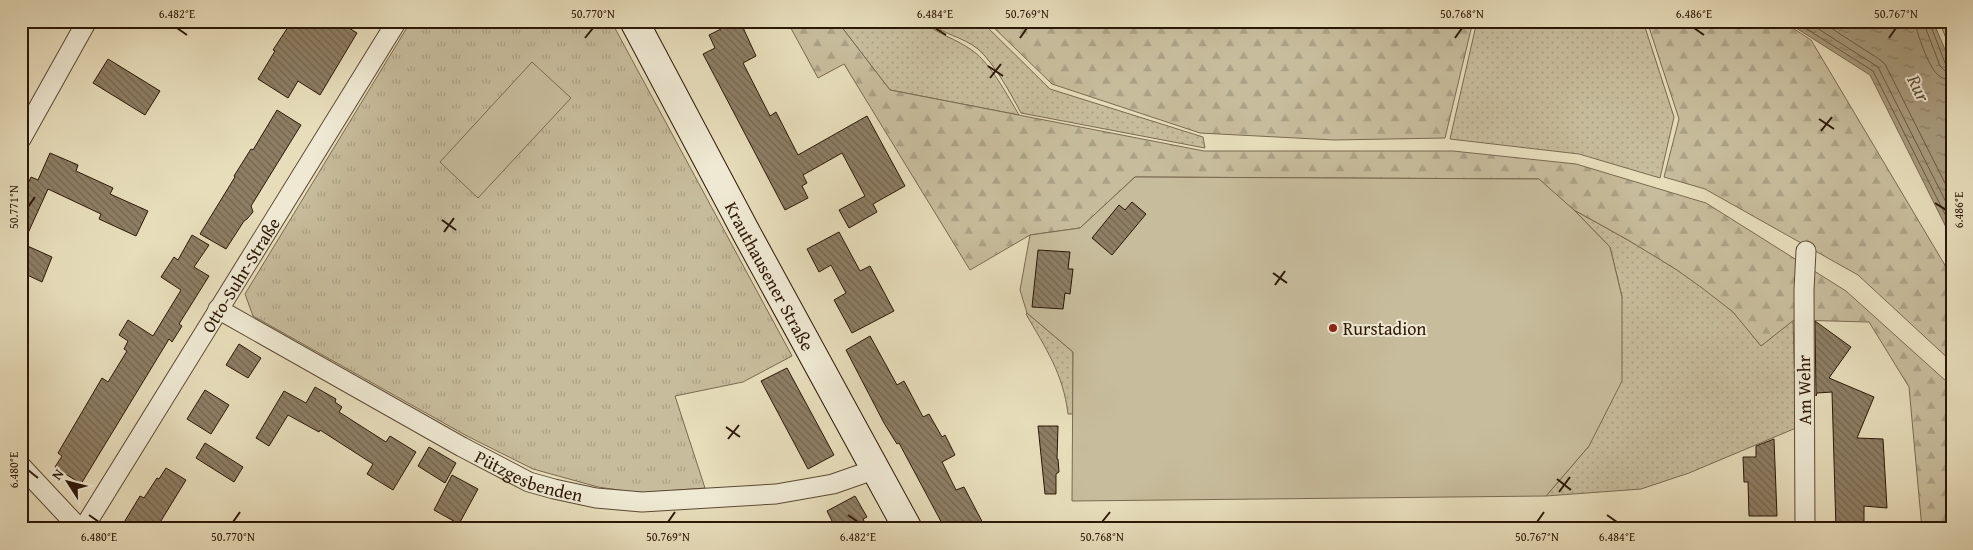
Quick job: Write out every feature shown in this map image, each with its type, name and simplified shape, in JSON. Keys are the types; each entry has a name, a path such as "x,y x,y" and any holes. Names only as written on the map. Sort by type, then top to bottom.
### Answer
{"street":[{"path":"21,138 87,21"},
{"name":"Otto-Suhr-Straße","path":"82,529 397,21"},
{"name":"Krauthausener Straße","path":"634,21 908,529"},
{"name":"Am Wehr","path":"1805,529 1804,290 1806,250"},
{"name":"Pützgesbenden","path":"218,309 462,447 529,482 596,498 642,502 766,495 833,484 876,469"},
{"path":"21,466 82,529"}],"green space":[{"path":"411,21 611,21 792,356 743,382 675,396 705,488 639,493 598,487 533,469 467,436 253,316 245,294"},
{"path":"787,21 837,21 890,90 1204,151 1453,151 1576,164 1706,203 1846,291 1946,381 1952,390 1952,529 1922,529 1909,387 1869,322 1794,320 1761,346 1733,312 1702,288 1628,240 1574,210 1538,179 1135,177 1080,228 1030,235 970,270 844,64 818,78"},
{"path":"837,21 922,21 979,56 998,80 1019,115 890,90"},
{"path":"927,21 981,21 1050,89 1203,137 1205,148 1021,113 996,70 978,49"},
{"path":"987,21 1473,21 1445,138 1334,140 1200,133 1052,84"},
{"path":"1477,21 1643,21 1674,117 1660,178 1579,154 1450,139"},
{"path":"1647,21 1677,21 1679,24 1684,21 1782,21 1811,40 1952,277 1952,362 1858,275 1705,189 1664,177 1679,119"},
{"path":"1939,21 1952,21 1952,53"},
{"path":"532,62 571,98 478,198 440,162"},
{"name":"Rurstadion","path":"1135,177 1539,179 1574,210 1610,247 1622,297 1622,381 1589,446 1546,496 1072,501 1073,352 1027,313 1020,290 1030,235 1080,228"},
{"path":"1574,210 1656,256 1695,282 1732,311 1761,346 1793,320 1796,428 1689,473 1641,489 1546,496 1589,446 1622,297 1610,247"},
{"path":"1027,313 1073,352 1073,414 1068,414 1066,399 1058,374"}],"water":[{"name":"Rur","path":"1785,21 1933,21 1952,66 1952,239 1870,75"}],"building":[{"path":"292,21 338,21 357,33 320,95 298,81 288,98 258,79 275,51 273,50"},
{"path":"717,21 740,21 756,56 743,63 770,116 776,112 798,155 867,116 905,186 873,204 877,212 849,228 839,210 865,196 842,153 803,175 807,183 802,186 808,198 785,210 703,54 715,48 709,35 721,29"},
{"path":"108,59 160,91 145,115 93,83"},
{"path":"277,110 301,125 251,206 253,212 244,221 226,249 200,234 234,176 251,149 253,150"},
{"path":"50,153 78,165 76,171 113,188 110,194 148,211 136,236 99,219 101,214 48,189 23,244 52,257 42,282 21,272 21,199 31,177 38,180"},
{"path":"1132,202 1146,214 1112,255 1092,238 1119,205 1125,210"},
{"path":"839,232 860,271 870,266 894,311 852,333 834,300 846,293 831,265 819,272 807,249"},
{"path":"192,235 209,245 194,267 209,276 179,324 182,326 172,342 169,339 81,484 55,467 62,456 58,453 102,378 108,382 127,351 124,349 128,341 119,335 128,320 153,336 181,290 161,277 174,257 178,260"},
{"path":"1038,250 1070,252 1068,269 1073,269 1070,294 1065,293 1063,309 1032,307"},
{"path":"1815,321 1851,347 1829,378 1874,397 1857,438 1883,439 1887,508 1864,506 1864,529 1836,529 1832,392 1817,393 1816,396"},
{"path":"870,336 897,385 904,381 923,417 929,414 942,437 945,435 955,455 942,462 956,490 964,487 986,529 945,529 899,443 897,444 884,423 846,350"},
{"path":"239,344 261,358 248,378 226,365"},
{"path":"787,368 834,455 808,469 761,381"},
{"path":"315,387 336,399 335,402 342,407 339,412 386,442 390,436 416,452 393,490 367,474 373,464 320,430 319,432 288,415 269,446 256,438 284,391 306,403"},
{"path":"205,390 229,405 211,434 187,419"},
{"path":"1038,426 1058,426 1057,459 1059,472 1056,474 1056,494 1045,494"},
{"path":"1774,439 1777,516 1749,516 1748,482 1744,482 1743,457 1756,457 1756,446"},
{"path":"205,443 243,467 234,482 196,458"},
{"path":"429,447 456,463 445,483 418,466"},
{"path":"166,468 186,480 156,529 120,529 140,496 144,498"},
{"path":"452,475 478,489 459,524 434,510"},
{"path":"855,496 867,517 863,519 868,529 836,529 827,511"}],"place":[{"name":"Rurstadion","path":"1333,328"}]}
